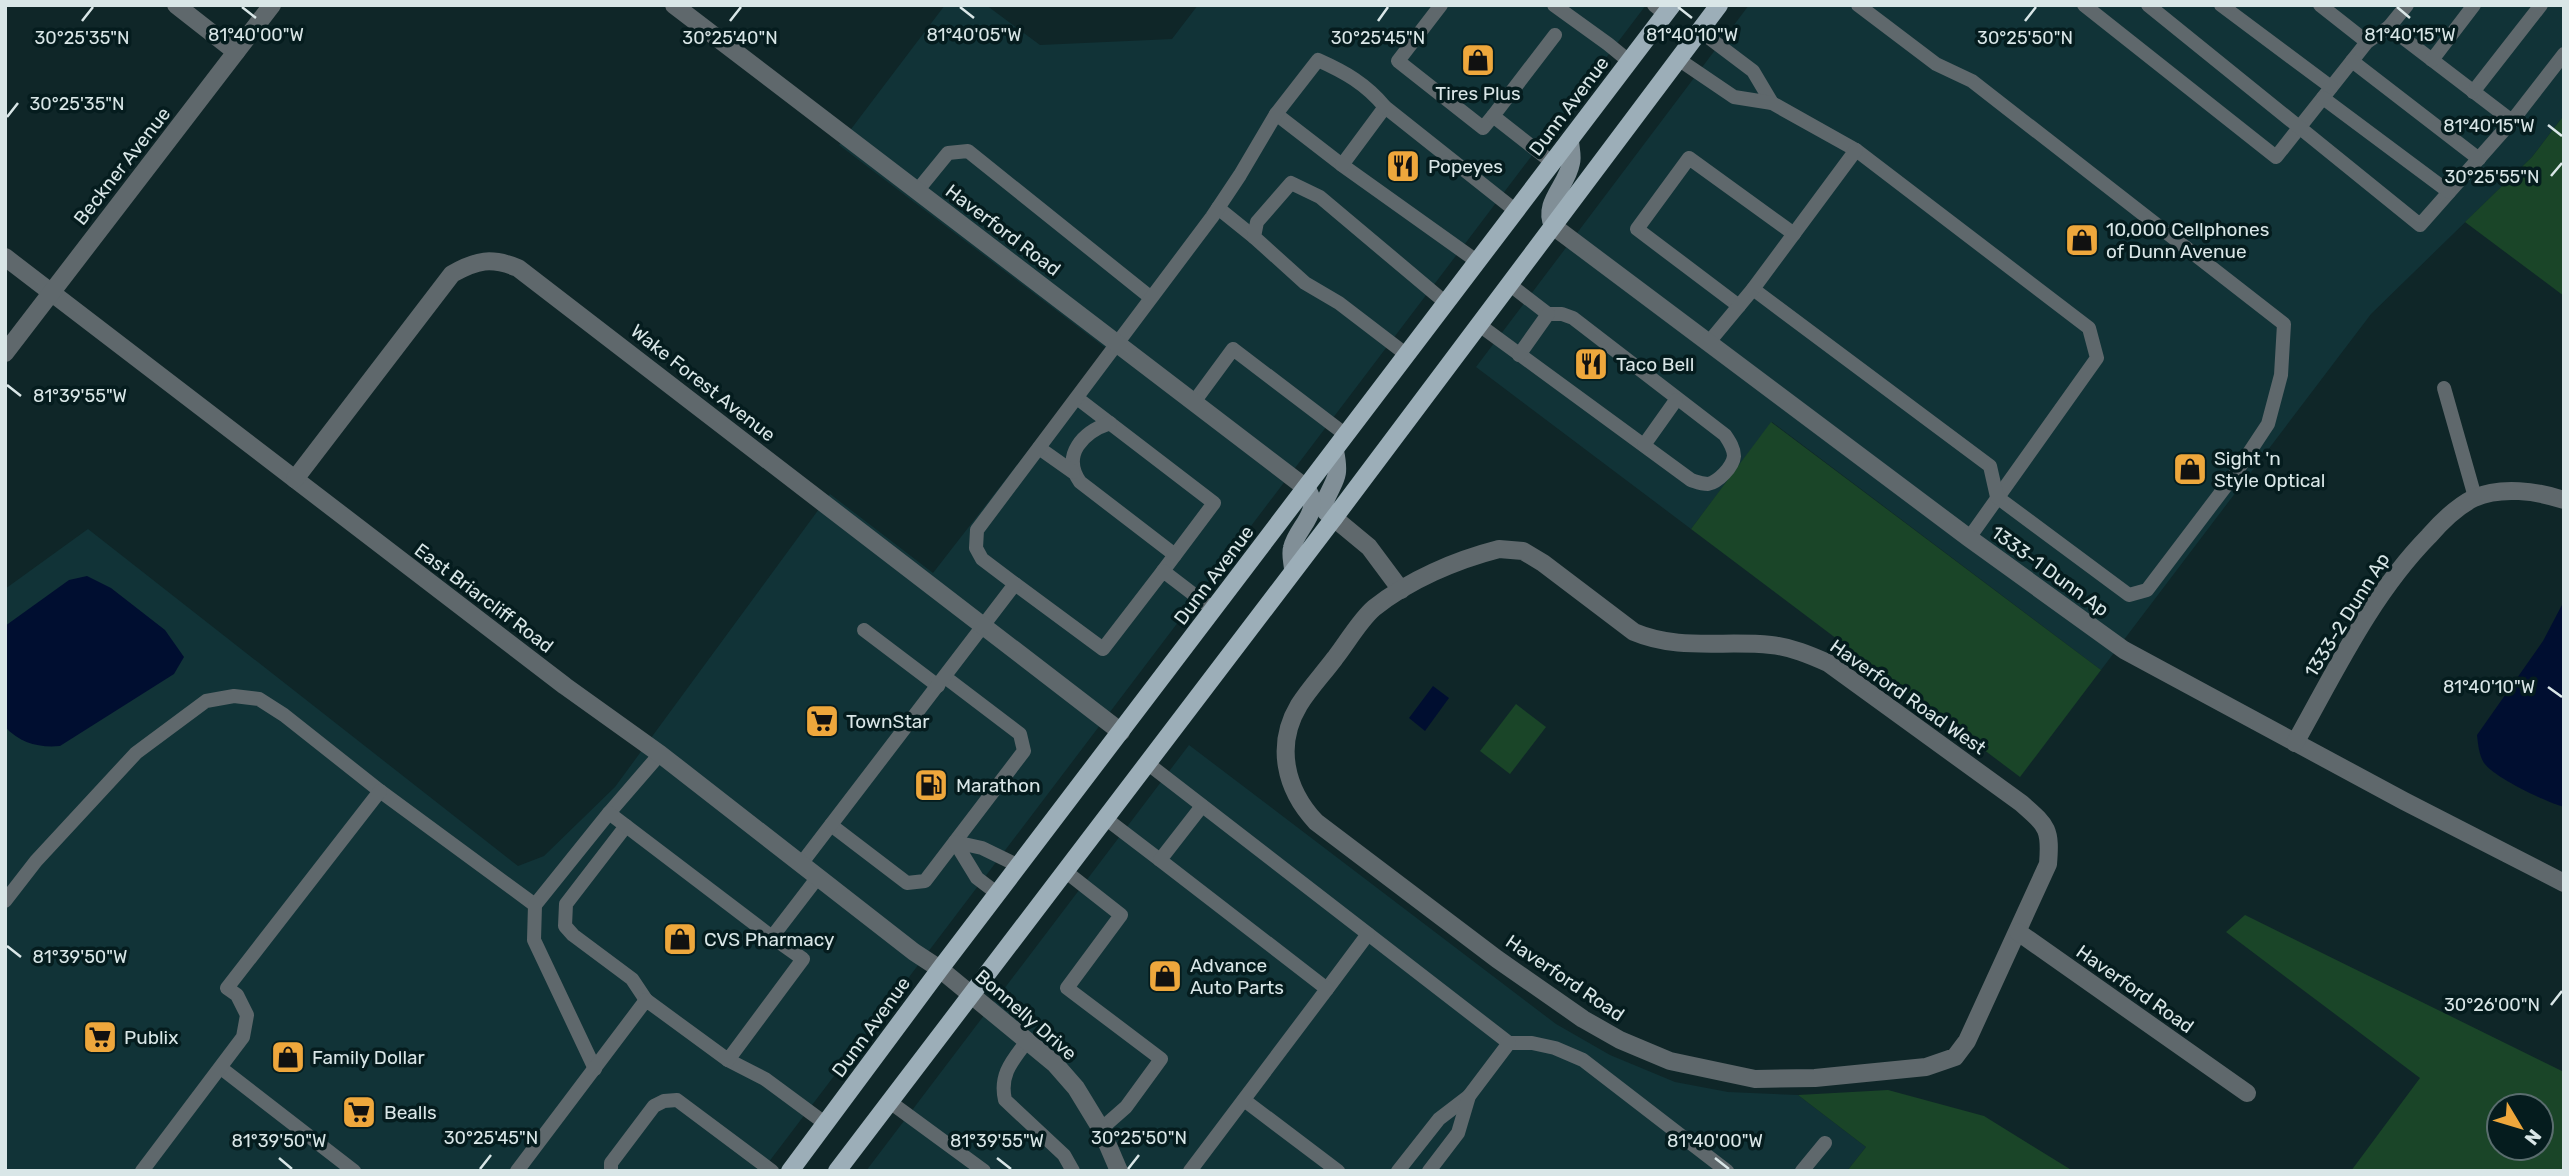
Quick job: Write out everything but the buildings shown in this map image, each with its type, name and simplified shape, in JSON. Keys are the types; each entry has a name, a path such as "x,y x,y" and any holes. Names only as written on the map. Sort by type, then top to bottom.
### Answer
{"main road":[{"path":"837,1171 1334,518 1719,5"},
{"name":"Dunn Avenue","path":"790,1171 940,969 1629,62 1664,8"},
{"path":"1553,226 1549,217 1551,206 1572,162 1570,140"},
{"path":"1334,518 1326,512 1324,503 1339,469 1335,451"},
{"path":"1293,570 1292,549 1312,505 1312,496 1306,488"}],"street":[{"path":"176,5 236,52"},
{"name":"Beckner Avenue","path":"5,353 272,5"},
{"name":"Haverford Road","path":"674,5 1306,488"},
{"name":"1333-1 Dunn Ap","path":"1553,226 1969,538 2124,650 2295,743 2564,883"},
{"name":"East Briarcliff Road","path":"5,257 565,686 660,754 914,952 940,969"},
{"name":"Wake Forest Avenue","path":"295,479 452,274 468,265 502,261 518,268 1121,732"},
{"name":"1333-2 Dunn Ap","path":"2295,743 2373,605 2406,559 2450,514 2476,498 2505,491 2545,494 2564,500"},
{"path":"1334,518 1369,547 1401,590"},
{"name":"Haverford Road West","path":"1401,590 1469,557 1499,549 1523,551 1634,632 1646,637 1678,645 1771,645 1793,649 1828,663 2021,803 2044,824 2050,840 2048,864 2018,932"},
{"name":"Haverford Road","path":"1401,590 1372,610 1300,704 1287,736 1285,762 1292,787 1303,808 1316,822 1497,959 1583,1019 1620,1040 1670,1061 1755,1079 1815,1078 1926,1066 1955,1057 1967,1041 2018,932 2247,1093"},
{"name":"Bonnelly Drive","path":"940,969 1055,1064 1076,1088 1101,1129 1119,1171"}],"lane":[{"path":"1441,5 1398,61 1483,128 1555,35"},
{"path":"1554,5 1629,62"},
{"path":"1753,289 1990,466 1997,498 2129,595 2147,590 2235,474 2268,424 2281,375 2284,324 1972,81 1936,64 1858,5"},
{"path":"2084,5 2276,157 2367,42 2389,27 2407,5"},
{"path":"2148,5 2420,225 2512,121 2564,54"},
{"path":"2221,5 2449,192"},
{"path":"2320,5 2367,42"},
{"path":"2432,60 2474,5"},
{"path":"2473,92 2541,5"},
{"path":"2389,27 2512,121"},
{"path":"1700,32 1753,71 1772,103"},
{"path":"1678,59 1734,97 1772,103 1856,150 2089,328 2097,358 1969,538"},
{"path":"1077,398 1214,503 1103,649 982,559 976,548 977,530 1218,208 1276,114 1318,60 1348,73 1371,90 1385,107 1516,211"},
{"path":"2352,61 2479,159"},
{"path":"1342,165 1385,107"},
{"path":"1276,114 1342,165 1478,262"},
{"path":"1493,116 1553,163"},
{"path":"1709,342 1753,289 1856,150"},
{"path":"917,191 948,153 968,151 1150,297"},
{"path":"1739,306 1636,229 1689,158 1794,234"},
{"path":"1254,237 1257,222 1291,183 1320,197 1447,303"},
{"path":"1218,208 1305,283 1339,303 1407,355"},
{"path":"1478,324 1691,480 1711,484 1725,473 1734,459 1733,448 1725,435 1676,400 1573,318 1562,314 1548,314 1508,284"},
{"path":"1519,355 1548,314"},
{"path":"1194,402 1233,349 1346,435"},
{"path":"2444,388 2476,498"},
{"path":"1644,445 1676,400"},
{"path":"1073,472 1072,459 1078,446 1087,435 1110,423"},
{"path":"1039,448 1073,472 1080,482 1175,555"},
{"path":"1163,571 1214,610"},
{"path":"801,863 1015,584"},
{"path":"831,825 907,883 925,881 1024,751 1020,734 863,630"},
{"path":"5,901 36,860 136,753 206,701 234,696 259,699 284,715 380,791 535,905"},
{"path":"595,1069 534,940 535,905 660,754"},
{"path":"1147,763 1509,1043 1532,1043 1555,1048 1583,1060 1727,1171"},
{"path":"142,1171 243,1037 247,1015 237,995 227,988 380,791"},
{"path":"1160,860 1202,806"},
{"path":"609,813 803,959 728,1060"},
{"path":"1105,818 1327,989"},
{"path":"626,826 566,904 565,926 632,979 646,1000 728,1060 765,1079 826,1124"},
{"path":"955,842 996,854 1019,866"},
{"path":"955,842 977,878 998,894"},
{"path":"1065,871 1121,915 1066,988 1161,1059 1126,1108 1101,1129"},
{"path":"772,937 818,877"},
{"path":"1190,1171 1368,934"},
{"path":"517,1171 646,1000"},
{"path":"1027,1041 1006,1069 1003,1078 1005,1100 1064,1155 1073,1171"},
{"path":"1398,1171 1439,1119 1469,1096 1509,1043"},
{"path":"221,1068 354,1171"},
{"path":"1429,1171 1458,1133 1469,1096"},
{"path":"611,1171 611,1163 654,1106 664,1101 677,1100 772,1171"},
{"path":"1244,1100 1338,1171"},
{"path":"890,1102 984,1171"},
{"path":"1802,1171 1825,1143"}],"shaded area":[{"path":"945,5 986,5 1040,45 1172,39 1198,5 1646,5 762,1171 5,1171 5,589 88,529 518,866 544,856 615,787 830,494 933,573 1107,349 839,145"},
{"path":"1749,5 2564,5 2564,115 2532,157 2371,314 2101,670 1772,422 1691,529 1476,367"},
{"path":"1189,745 1556,1024 1610,1055 1675,1082 1728,1092 1798,1095 1866,1147 1847,1171 866,1171"}],"green space":[{"path":"2564,115 2564,296 2465,222 2532,157"},
{"path":"1771,422 2101,670 2020,777 1691,529"},
{"path":"1516,704 1546,727 1510,774 1480,751"},
{"path":"2245,915 2564,1072 2564,1171 2351,1171 2420,1078 2226,932"},
{"path":"1888,1090 1984,1116 2073,1171 1847,1171 1866,1147 1798,1095"}],"water":[{"path":"87,576 111,588 165,630 184,657 174,674 60,746 30,743 5,727 5,626 69,580"},
{"path":"2564,601 2564,807 2521,789 2490,769 2481,757 2477,735 2543,641"},
{"path":"1433,686 1449,698 1425,731 1409,718"}],"place":[{"name":"Tires Plus","path":"1478,60"},
{"name":"Popeyes","path":"1403,166"},
{"name":"10,000 Cellphones of Dunn Avenue","path":"2082,240"},
{"name":"Taco Bell","path":"1591,364"},
{"name":"Sight 'n Style Optical","path":"2190,469"},
{"name":"TownStar","path":"822,721"},
{"name":"Marathon","path":"931,785"},
{"name":"CVS Pharmacy","path":"680,939"},
{"name":"Advance Auto Parts","path":"1165,976"},
{"name":"Publix","path":"100,1037"},
{"name":"Family Dollar","path":"288,1057"},
{"name":"Bealls","path":"359,1112"}]}
